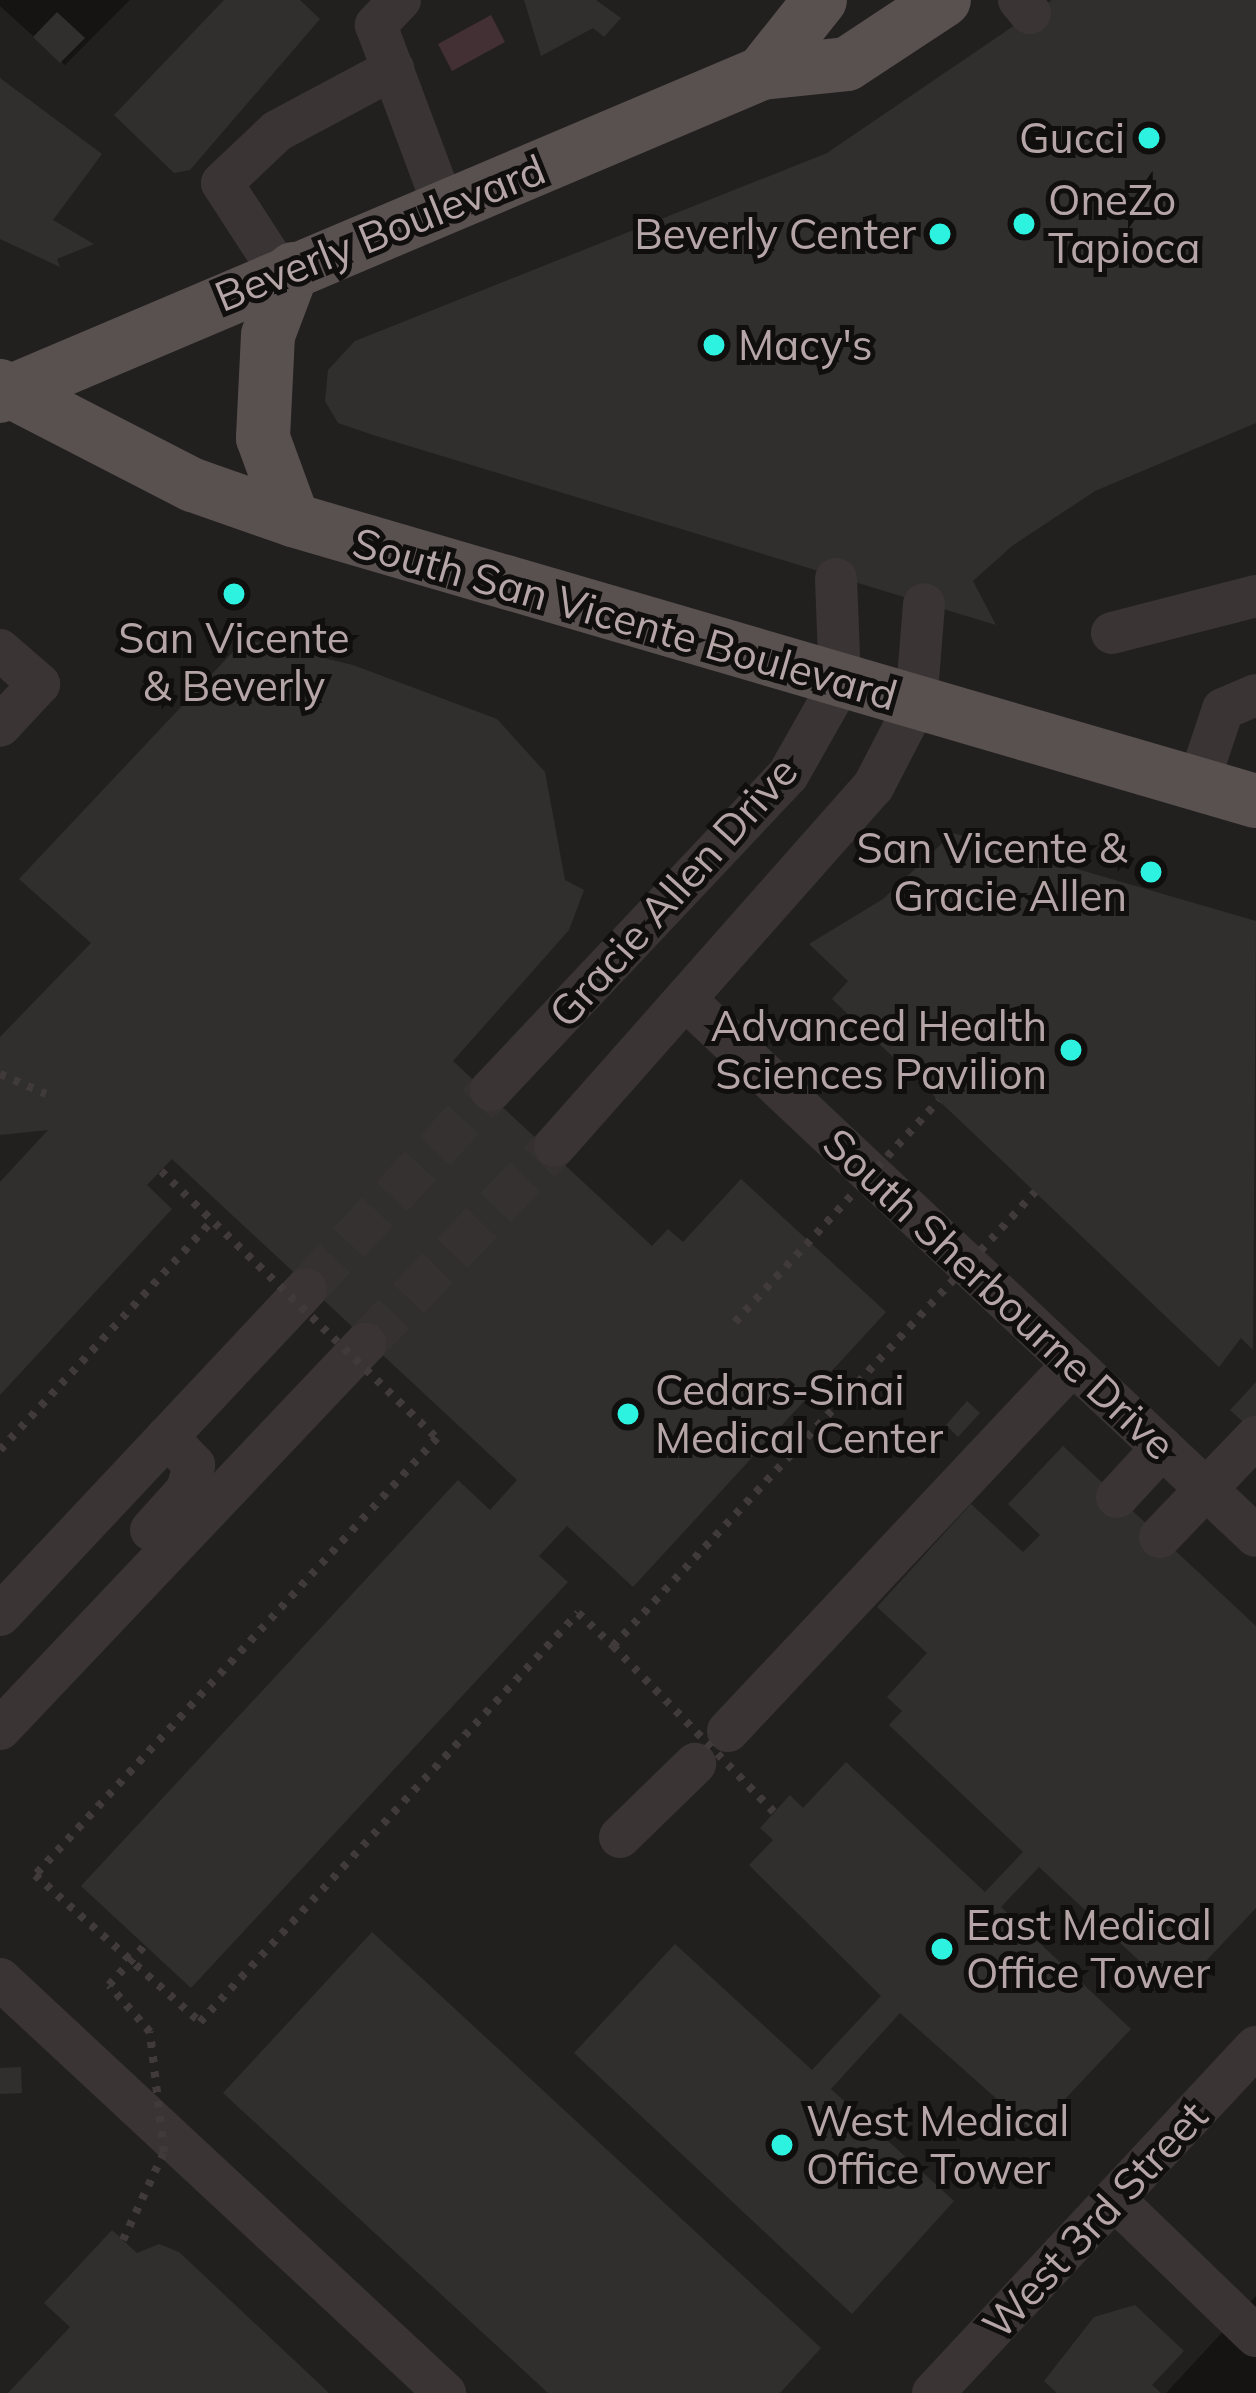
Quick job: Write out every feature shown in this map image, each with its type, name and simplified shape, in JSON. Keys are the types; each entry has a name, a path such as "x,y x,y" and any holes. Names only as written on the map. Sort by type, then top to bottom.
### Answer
{"main road":[{"name":"Beverly Boulevard","path":"762,73 820,0"},
{"name":"Beverly Boulevard","path":"3,385 762,73 847,64 944,0"},
{"path":"287,272 268,334 263,438 293,520"},
{"name":"South San Vicente Boulevard","path":"3,385 193,484 293,520 1256,801"}],"street":[{"path":"379,8 393,69 444,207"},
{"path":"287,272 221,183 277,131 393,69"},
{"path":"836,579 840,682"},
{"path":"1112,633 1256,596"},
{"path":"916,704 924,604"},
{"path":"0,650 39,684 0,726"},
{"name":"Gracie Allen Drive","path":"491,1090 788,775 840,682"},
{"path":"1198,784 1223,709 1256,694"},
{"name":"Gracie Allen Drive","path":"555,1146 688,1003 873,787 916,704"},
{"name":"South Sherbourne Drive","path":"688,1003 1256,1537"},
{"path":"0,1615 306,1289"},
{"path":"0,1729 365,1344"},
{"path":"728,1731 1073,1364"},
{"path":"138,1582 148,1533 187,1490 194,1465 167,1437"},
{"path":"1198,1482 1149,1526 1252,1440"},
{"path":"620,1837 695,1763"},
{"path":"0,1979 446,2393"},
{"name":"West 3rd Street","path":"934,2393 1256,2047"},
{"path":"1114,2200 1256,2336"}],"path":[{"path":"0,1074 46,1094"},
{"path":"735,1322 939,1100"},
{"path":"160,1171 436,1438 35,1875 200,2022 578,1612 774,1812"},
{"path":"613,1646 1035,1192"},
{"path":"0,1450 212,1221"},
{"path":"123,2240 157,2184 166,2104 150,2032 109,1985 145,1945"}],"shaded area":[{"name":"Cedars-Sinai Medical Center","path":"130,0 1256,0 1256,2296 1166,2393 0,2393 0,6 65,65"},
{"path":"491,15 505,42 452,71 438,44"}],"building":[{"path":"224,0 300,0 320,19 190,170 174,173 114,115"},
{"path":"524,0 596,0 621,18 604,37 593,28 541,56"},
{"name":"Beverly Center","path":"1052,0 1256,0 1256,423 1095,491 1012,546 973,581 996,625 373,435 338,423 325,401 328,370 355,341 827,153"},
{"path":"57,12 85,38 60,63 33,37"},
{"path":"0,78 102,154 53,220 94,244 57,259 60,267 0,239"},
{"name":"Cedars-Sinai Medical Center","path":"245,639 353,665 497,719 545,772 565,880 584,890 569,930 453,1061 652,1246 668,1229 683,1242 741,1179 886,1312 633,1587 567,1526 539,1556 568,1582 191,1988 81,1886 458,1480 490,1510 517,1480 172,1159 147,1185 172,1209 0,1395 0,1182 48,1130 0,1135 0,1037 91,943 19,879"},
{"name":"Advanced Health Sciences Pavilion","path":"953,833 1256,921 1253,1350 1241,1338 1219,1367 832,999 848,981 809,944 883,899"},
{"path":"1256,1382 1256,1434 1230,1410"},
{"path":"967,1401 980,1413 958,1437 946,1425"},
{"path":"1063,1446 1256,1626 1256,1908 1188,1980 1175,1968 1162,1982 1039,1867 1001,1907 1131,2029 1034,2132 900,2013 831,2089 954,2201 852,2314 574,2053 675,1944 812,2070 881,1996 749,1865 773,1840 760,1828 790,1795 803,1808 846,1762 985,1892 1023,1852 889,1725 902,1711 887,1697 927,1653 877,1607 971,1504 1023,1552 1040,1535 1008,1504"},
{"path":"372,1932 821,2348 780,2393 548,2393 223,2093"},
{"path":"21,2067 22,2093 0,2094 0,2068"},
{"path":"112,2230 137,2253 159,2244 179,2252 329,2393 8,2393 70,2327 44,2303"},
{"path":"1135,2305 1184,2351 1152,2385 1161,2393 1057,2393 1044,2381 1094,2317"}],"tunnel":[{"path":"306,1289 491,1090"},
{"path":"365,1344 555,1146"}],"place":[{"name":"Gucci","path":"1149,138"},
{"name":"OneZo Tapioca","path":"1024,224"},
{"name":"Beverly Center","path":"940,234"},
{"name":"Macy's","path":"714,345"},
{"name":"San Vicente & Beverly","path":"234,594"},
{"name":"San Vicente & Gracie Allen","path":"1151,872"},
{"name":"Advanced Health Sciences Pavilion","path":"1071,1050"},
{"name":"Cedars-Sinai Medical Center","path":"628,1414"},
{"name":"East Medical Office Tower","path":"942,1949"},
{"name":"West Medical Office Tower","path":"782,2145"}]}
